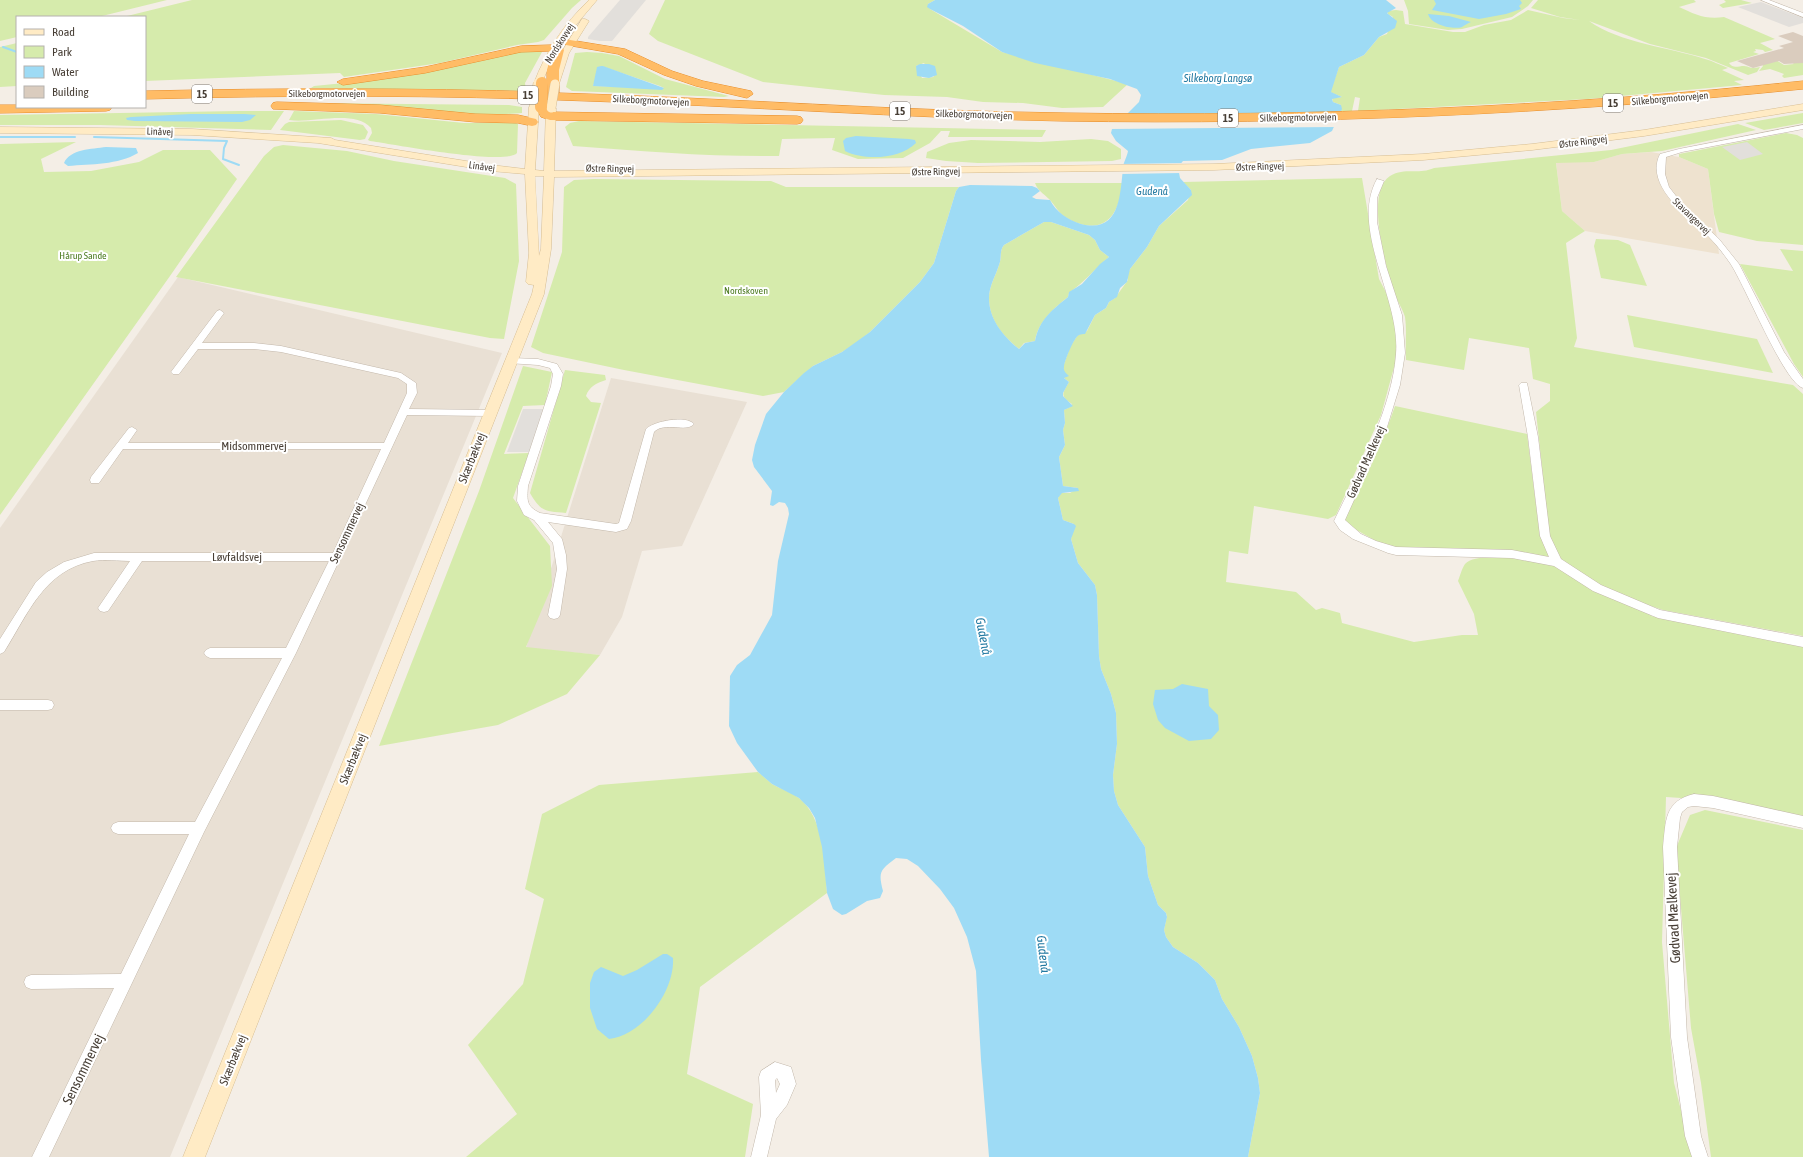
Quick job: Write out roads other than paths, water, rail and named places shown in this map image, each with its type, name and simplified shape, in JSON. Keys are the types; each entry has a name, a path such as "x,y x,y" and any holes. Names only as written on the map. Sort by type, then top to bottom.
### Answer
{"highway":[{"path":"542,112 548,86 560,48"},
{"path":"146,92 283,86 350,81 425,70 521,49 603,48 621,51 668,73 700,84 774,99 1004,115"},
{"path":"543,69 548,86"},
{"name":"Silkeborgmotorvejen","path":"146,95 304,93 458,94 1004,115 1034,122 1214,118 1425,117 1624,102 1803,84"},
{"name":"Silkeborgmotorvejen","path":"146,101 321,98 452,99 1034,122 1147,125 1290,124 1653,106 1803,91"},
{"path":"0,100 16,99"},
{"path":"0,108 16,106"},
{"path":"146,106 184,106"},
{"path":"262,106 380,109 465,118 525,120 542,112 809,120"},
{"path":"0,108 16,108"},
{"path":"847,121 1034,122"}],"main road":[{"name":"Nordskovvej","path":"560,48 571,24 593,0"},
{"name":"Nordskovvej","path":"543,69 602,0"},
{"name":"Østre Ringvej","path":"539,170 714,173 1214,167 1424,157 1532,147 1644,133 1803,107"},
{"path":"539,170 537,137 542,112"},
{"path":"539,170 542,112"},
{"name":"Linåvej","path":"0,130 167,131 321,140 381,146 539,170"},
{"name":"Linåvej","path":"321,140 491,168 539,170"},
{"name":"Østre Ringvej","path":"539,170 646,169 714,173"},
{"name":"Skærbækvej","path":"194,1157 525,323 538,294 544,268 547,238 541,215 539,170"},
{"name":"Skærbækvej","path":"525,323 534,269 539,170"}],"street":[{"path":"1764,0 1803,15"},
{"name":"Stavangervej","path":"1803,127 1681,150 1663,156 1660,162 1660,168 1667,190 1679,204 1712,235 1735,262 1770,337 1796,378 1803,385"},
{"path":"1792,129 1803,135"},
{"name":"Gødvad Mælkevej","path":"1380,181 1373,198 1373,222 1382,266 1398,315 1400,353 1395,385 1382,427 1339,521 1344,528 1364,540 1382,548 1396,551 1512,554 1557,562 1597,588 1658,614 1803,642"},
{"path":"176,372 220,313"},
{"name":"Sensommervej","path":"40,1157 199,828 290,653 412,393 411,383 401,376 281,348 254,346 195,346"},
{"path":"510,361 546,363 554,366 558,374 556,386 523,486 522,501 528,512 538,517 616,528 623,526 626,521 649,431 652,427 659,424 689,424"},
{"path":"1524,385 1533,437 1545,536 1557,562"},
{"path":"404,412 490,413"},
{"path":"95,480 132,430"},
{"name":"Midsommervej","path":"120,446 388,446"},
{"path":"538,517 558,542 561,556 562,569 554,616"},
{"name":"Løvfaldsvej","path":"0,649 40,585 58,570 75,562 94,557 336,557"},
{"path":"104,608 139,557"},
{"path":"210,653 290,653"},
{"path":"0,705 48,704"},
{"name":"Gødvad Mælkevej","path":"1700,1157 1693,1136 1679,1037 1670,847 1673,818 1677,808 1685,802 1694,800 1713,802 1803,822"},
{"path":"118,828 199,828"},
{"path":"31,982 126,981"},
{"path":"759,1157 770,1115"}],"water":[{"path":"935,0 1386,0 1396,8 1387,13 1397,21 1395,28 1379,37 1364,55 1339,67 1331,92 1342,97 1332,99 1333,102 1341,105 1342,109 1332,131 1310,143 1251,149 1222,160 1183,161 1178,167 1180,178 1191,190 1192,195 1159,226 1147,247 1130,269 1127,282 1120,288 1117,297 1109,302 1106,308 1095,315 1085,334 1077,337 1070,350 1064,368 1065,372 1069,376 1064,378 1069,382 1063,396 1073,406 1064,410 1065,423 1063,430 1065,445 1059,457 1063,486 1078,488 1079,491 1062,493 1058,498 1063,520 1076,526 1071,539 1078,563 1095,585 1097,595 1099,656 1101,669 1111,694 1116,713 1117,744 1113,775 1114,791 1118,805 1145,847 1148,876 1158,905 1166,913 1167,917 1164,930 1166,937 1173,947 1198,963 1215,980 1222,999 1239,1027 1252,1056 1258,1078 1260,1093 1248,1157 989,1157 981,1060 976,971 967,937 954,908 940,889 918,866 907,859 896,858 882,872 881,880 883,891 880,898 867,901 842,915 833,909 827,893 822,847 815,818 809,808 799,798 772,784 758,772 737,743 729,726 730,676 737,665 750,655 772,615 778,561 789,514 785,503 779,502 773,506 770,505 772,491 754,467 752,460 755,445 766,414 784,392 804,373 813,366 842,352 870,332 920,282 934,263 956,191 959,187 970,185 1032,186 1040,191 1032,197 1036,199 1050,200 1059,212 1067,218 1081,224 1094,226 1104,223 1111,218 1116,210 1119,200 1123,166 1128,151 1116,141 1111,133 1112,129 1139,102 1141,95 1137,89 1110,79 1035,63 1002,52 963,26 930,9 927,7 928,4","holes":["1044,222 1051,222 1089,235 1095,240 1100,250 1109,257 1100,264 1082,284 1069,292 1068,297 1047,316 1040,327 1035,341 1025,343 1019,349 1002,333 994,320 990,306 990,289 1000,262 1004,245"]},
{"path":"1434,0 1520,0 1522,3 1519,6 1521,9 1506,14 1479,19 1432,10 1436,4"},
{"path":"1428,14 1449,16 1471,22 1462,27 1453,28 1438,24 1430,18"},
{"path":"920,64 935,66 937,75 929,78 917,76 916,66"},
{"path":"601,66 664,88 662,90 593,86 597,67"},
{"path":"191,114 256,115 250,120 242,122 135,121 127,120 126,118 131,117"},
{"path":"856,136 909,139 915,140 916,143 901,152 892,155 882,157 862,156 845,151 843,141 846,138"},
{"path":"106,147 136,148 138,153 113,162 68,166 64,163 67,158 76,152"},
{"path":"1182,684 1208,689 1209,706 1218,715 1219,730 1211,739 1189,741 1165,728 1158,720 1153,704 1155,690 1173,689"},
{"path":"663,954 667,954 673,958 669,984 663,997 645,1020 634,1029 622,1036 609,1039 597,1029 590,1008 590,983 594,972 601,967 623,976 637,970"}],"waterway":[{"path":"3,47 16,52"},
{"path":"0,137 75,137"},
{"path":"94,137 227,141 224,148 223,159 239,165"}],"water label":[{"name":"Silkeborg Langsø","path":"1218,78"},
{"name":"Gudenå","path":"1152,191"},
{"name":"Gudenå","path":"984,636"},
{"name":"Gudenå","path":"1044,954"}],"park label":[{"name":"Hårup Sande","path":"83,255"},
{"name":"Nordskoven","path":"746,290"}]}
